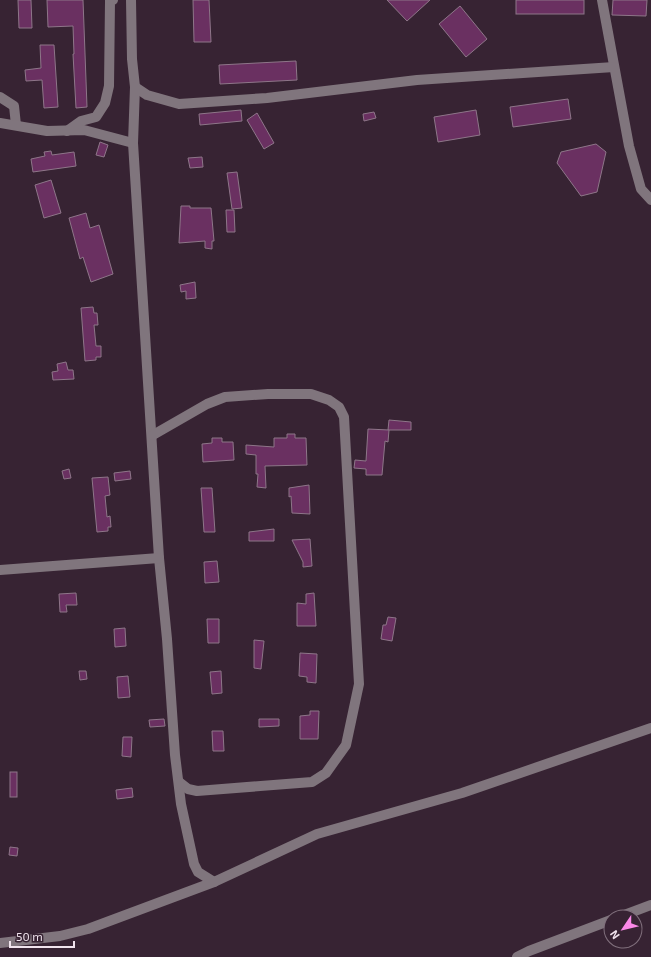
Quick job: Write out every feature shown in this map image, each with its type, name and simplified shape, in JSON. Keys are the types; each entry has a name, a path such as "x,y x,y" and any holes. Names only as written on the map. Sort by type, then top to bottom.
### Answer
{"street":[{"path":"67,131 81,121 96,117 105,103 109,86 110,1 113,0"},
{"path":"131,0 132,59 135,87 133,143 160,558 179,782 187,837 194,864 198,872 214,882"},
{"path":"602,0 629,146 641,189 651,200"},
{"path":"135,87 147,95 179,104 267,98 417,80 614,67"},
{"path":"0,97 14,106 16,124"},
{"path":"0,123 16,124 47,131 84,130 133,143"},
{"path":"153,435 207,404 225,397 268,394 311,394 329,400 339,407 342,412 346,433 348,495 359,684 346,745 326,773 312,782 197,791 188,789 179,782"},
{"path":"0,570 160,558"},
{"path":"0,943 60,936 88,929 214,882 317,834 462,793 651,728"},
{"path":"640,909 651,905"},
{"path":"517,957 603,923"}],"building":[{"path":"18,0 31,0 32,28 19,28"},
{"path":"47,0 83,0 87,107 76,108 73,26 48,27"},
{"path":"193,0 209,0 211,42 194,42"},
{"path":"387,0 430,0 407,21"},
{"path":"516,0 584,0 584,14 516,14"},
{"path":"613,0 647,0 646,16 612,15"},
{"path":"460,6 487,39 466,57 439,24"},
{"path":"40,45 54,45 58,107 44,108 42,80 26,81 25,70 41,68"},
{"path":"296,61 297,80 220,84 219,65"},
{"path":"568,99 571,119 513,127 510,107"},
{"path":"241,110 242,121 200,125 199,114"},
{"path":"476,110 480,135 438,142 434,117"},
{"path":"374,112 376,118 364,121 363,114"},
{"path":"257,113 274,143 264,149 247,120"},
{"path":"100,142 108,145 104,157 96,155"},
{"path":"596,144 606,152 597,192 581,196 557,163 561,152"},
{"path":"51,151 52,155 74,152 76,166 33,172 31,159 45,156 44,152"},
{"path":"202,157 203,167 190,168 188,158"},
{"path":"237,172 242,208 232,209 227,173"},
{"path":"51,180 61,213 44,218 35,185"},
{"path":"181,206 190,206 190,208 211,208 214,241 212,241 212,249 205,248 205,241 179,243"},
{"path":"226,210 234,210 235,232 227,232"},
{"path":"86,213 90,228 99,225 113,274 91,282 83,257 80,259 69,218"},
{"path":"195,282 196,298 186,299 186,291 181,292 180,285"},
{"path":"93,307 94,313 97,313 98,325 94,325 96,346 101,346 101,357 96,357 96,360 85,361 81,308"},
{"path":"66,362 68,370 73,370 74,379 53,380 52,372 58,371 57,364"},
{"path":"389,420 411,422 411,430 388,430"},
{"path":"368,429 389,430 388,442 385,441 382,475 366,475 366,469 354,468 355,460 366,461"},
{"path":"287,434 295,434 295,438 306,438 307,465 265,466 266,488 257,487 258,474 256,474 256,455 246,454 246,445 274,447 274,438 287,438"},
{"path":"212,438 222,438 222,442 233,442 234,460 203,462 202,444 212,443"},
{"path":"69,469 71,478 64,479 62,471"},
{"path":"130,471 131,479 115,481 114,473"},
{"path":"108,477 110,495 105,496 107,517 110,516 111,527 108,527 108,531 97,532 92,478"},
{"path":"309,485 310,514 292,513 289,488"},
{"path":"201,488 212,488 215,532 204,532"},
{"path":"274,529 274,541 249,541 249,532"},
{"path":"310,539 312,566 303,567 303,562 292,540"},
{"path":"217,561 219,582 205,583 204,562"},
{"path":"76,593 77,605 66,605 67,612 60,612 59,594"},
{"path":"314,593 316,626 297,626 297,603 306,604 306,594"},
{"path":"388,617 396,618 392,641 381,639 383,625 386,625"},
{"path":"207,619 219,619 219,643 208,643"},
{"path":"125,628 126,646 115,647 114,629"},
{"path":"254,640 264,641 261,669 254,668"},
{"path":"300,653 317,654 316,683 307,682 307,677 299,676"},
{"path":"79,671 86,671 87,679 80,680"},
{"path":"221,671 222,693 212,694 210,672"},
{"path":"128,676 130,697 118,698 117,677"},
{"path":"310,711 319,711 318,739 300,739 300,716 310,715"},
{"path":"164,719 165,726 150,727 149,720"},
{"path":"259,719 279,719 279,726 259,727"},
{"path":"212,731 223,731 224,751 213,751"},
{"path":"123,737 132,737 131,757 122,756"},
{"path":"10,772 17,772 17,797 10,797"},
{"path":"132,788 133,797 117,799 116,790"},
{"path":"10,847 18,848 17,856 9,855"}]}
